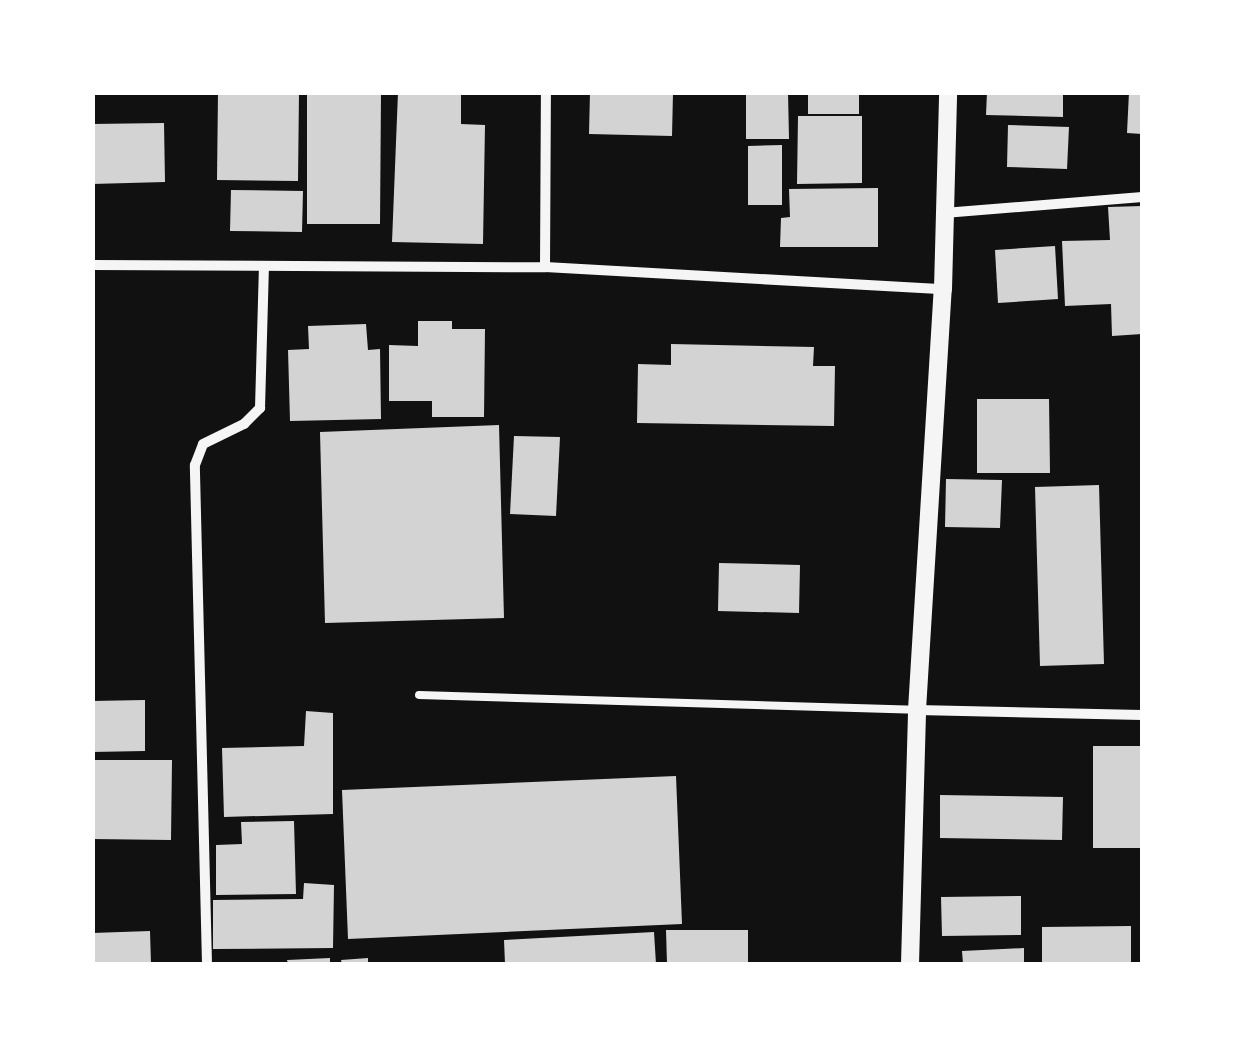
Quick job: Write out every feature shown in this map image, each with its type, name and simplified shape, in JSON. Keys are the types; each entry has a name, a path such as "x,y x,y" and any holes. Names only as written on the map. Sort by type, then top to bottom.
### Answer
{"street":[{"path":"545,267 546,92"},
{"path":"910,964 916,710 942,289 948,92"},
{"path":"944,213 1142,197"},
{"path":"92,265 545,267 942,289"},
{"path":"207,964 195,465 203,444 244,424 260,408 264,266"},
{"path":"916,710 1142,716"}],"lane":[{"path":"420,696 916,710"}],"building":[{"path":"218,92 299,92 298,181 217,180"},
{"path":"307,92 381,92 380,224 307,224"},
{"path":"398,92 461,92 461,124 485,125 483,244 392,242"},
{"path":"590,92 673,93 672,136 589,134"},
{"path":"746,92 788,92 789,139 746,139"},
{"path":"808,92 859,92 859,114 808,114"},
{"path":"987,92 1063,92 1063,117 986,115"},
{"path":"1129,92 1142,92 1142,134 1127,133"},
{"path":"798,116 862,116 862,183 797,184"},
{"path":"164,123 165,182 92,184 92,124"},
{"path":"1008,125 1069,127 1067,169 1007,167"},
{"path":"782,145 782,205 748,205 748,146"},
{"path":"878,188 878,247 780,247 781,218 790,217 789,189"},
{"path":"231,190 303,191 302,232 230,231"},
{"path":"1142,206 1142,334 1112,336 1111,304 1065,306 1062,241 1110,240 1108,207"},
{"path":"1055,246 1058,299 998,303 995,250"},
{"path":"418,321 452,321 452,329 485,329 484,417 432,417 432,401 389,401 389,345 418,346"},
{"path":"366,324 368,350 380,349 381,419 290,421 288,350 309,349 308,326"},
{"path":"671,344 814,347 813,366 835,366 834,426 637,423 638,364 671,365"},
{"path":"977,399 1049,399 1050,473 977,473"},
{"path":"499,425 504,618 325,623 320,432"},
{"path":"514,436 560,437 556,516 510,514"},
{"path":"946,479 1002,480 1000,528 945,527"},
{"path":"1099,485 1104,664 1040,666 1035,487"},
{"path":"719,563 800,565 799,613 718,611"},
{"path":"145,700 145,751 92,752 92,701"},
{"path":"306,711 333,713 333,814 224,817 222,748 304,746"},
{"path":"1093,746 1142,746 1142,848 1093,848"},
{"path":"92,760 172,760 171,840 92,839"},
{"path":"676,776 682,924 348,939 342,790"},
{"path":"940,795 1063,797 1062,840 940,838"},
{"path":"294,821 296,894 216,895 216,845 242,844 241,822"},
{"path":"304,883 334,885 333,948 213,949 213,900 303,899"},
{"path":"1021,896 1021,935 942,936 941,897"},
{"path":"1131,926 1131,964 1042,964 1042,927"},
{"path":"666,930 748,930 748,964 667,964"},
{"path":"150,931 151,964 92,964 92,933"},
{"path":"654,932 656,964 505,964 504,940"},
{"path":"1024,948 1024,964 963,964 962,951"},
{"path":"330,958 330,964 288,964 287,960"},
{"path":"368,958 368,964 342,964 341,960"}]}
